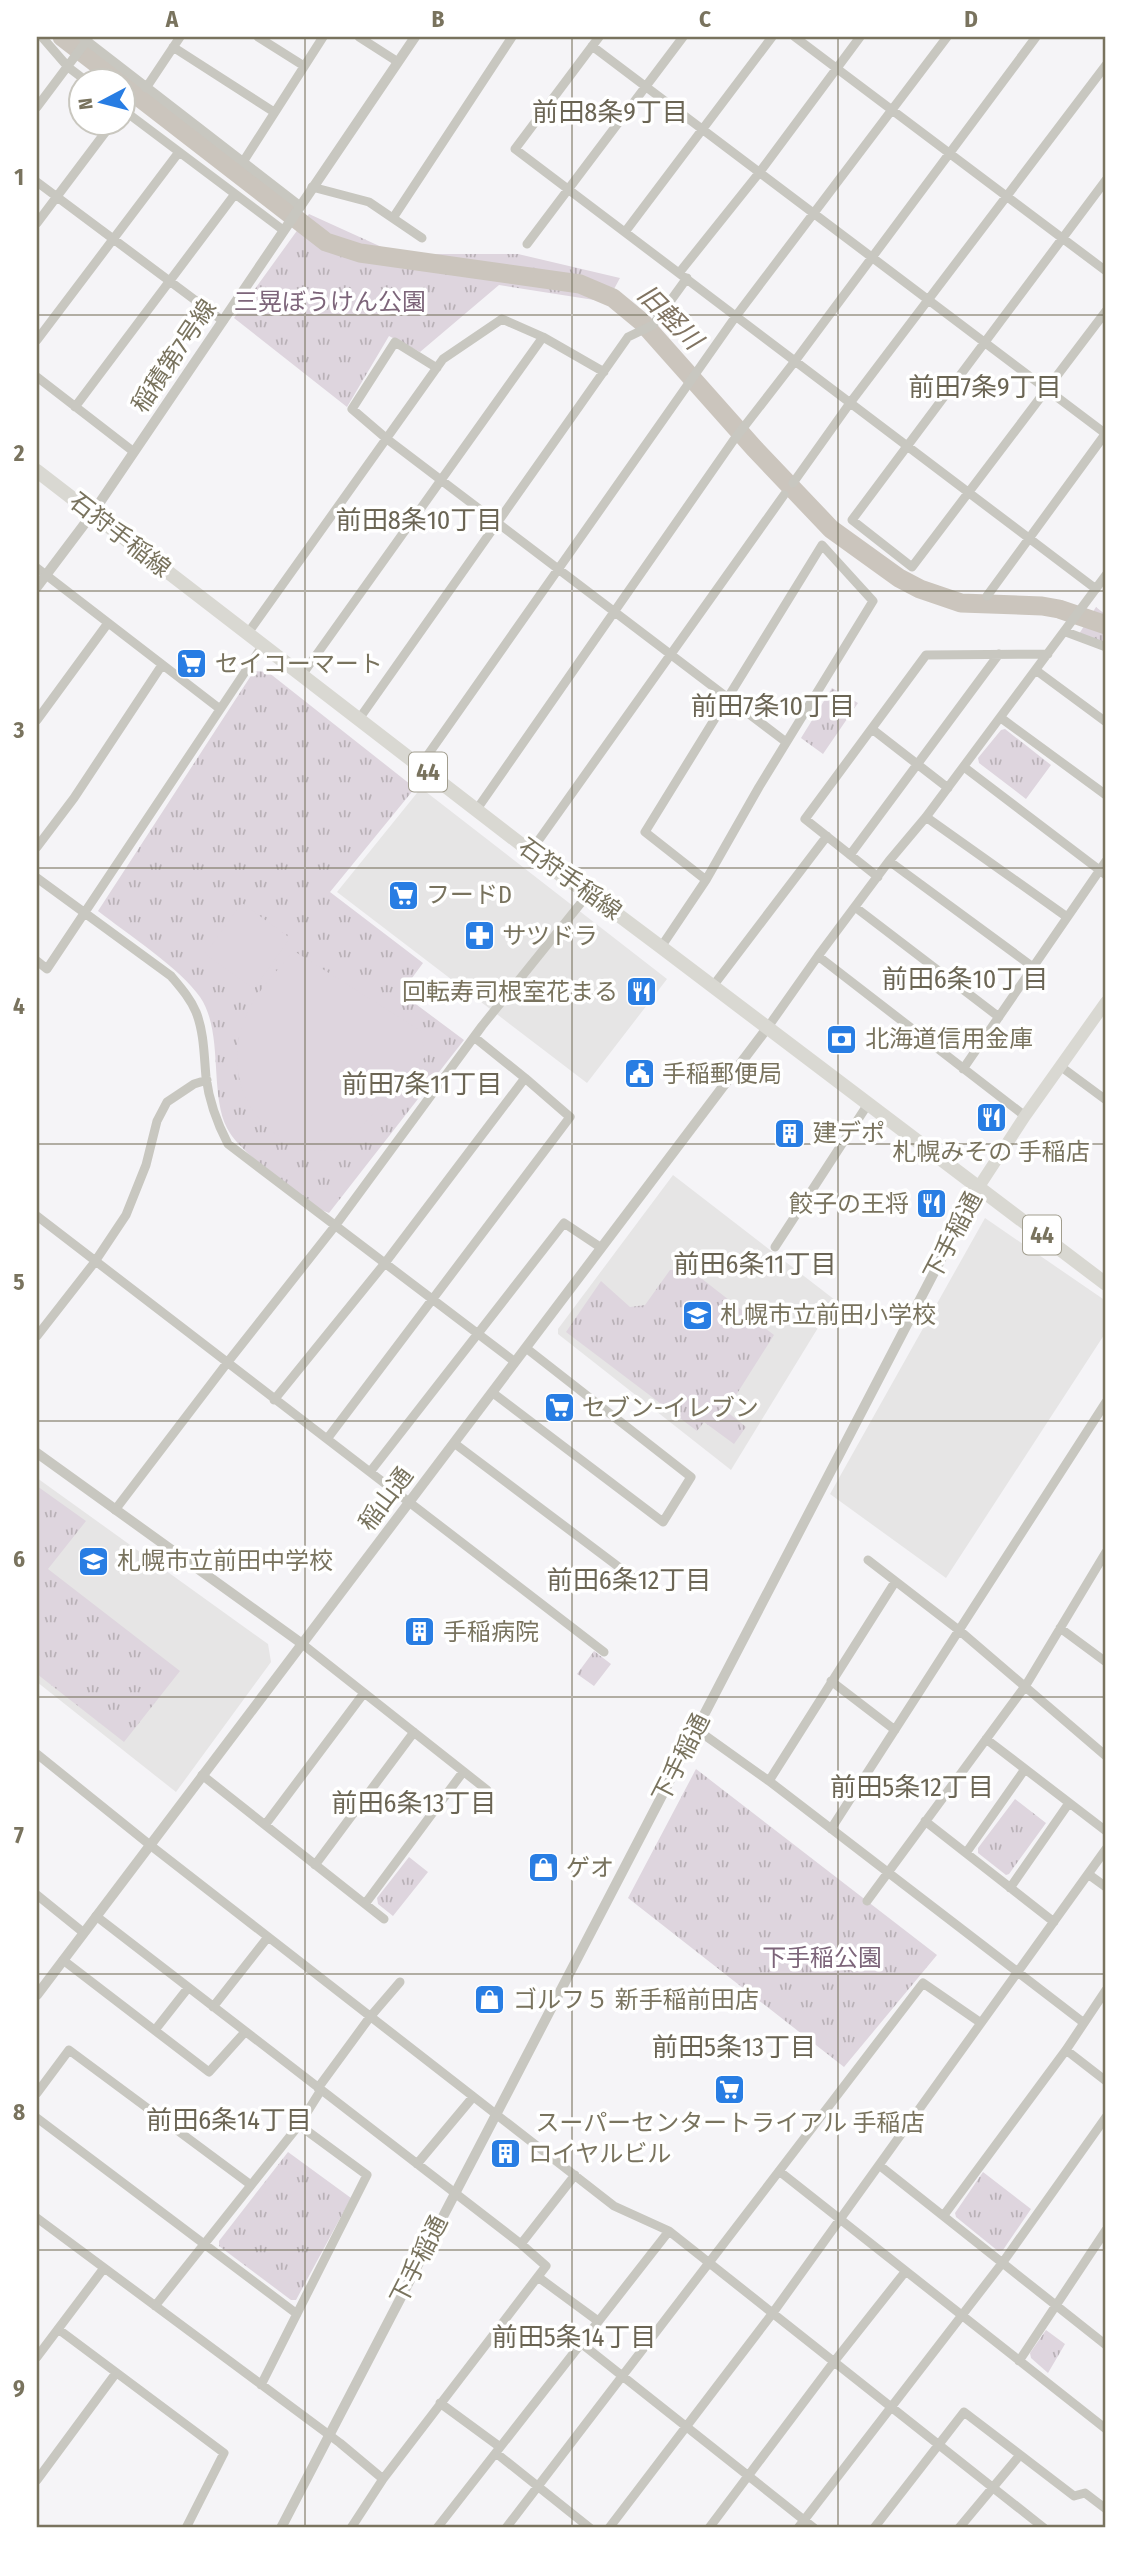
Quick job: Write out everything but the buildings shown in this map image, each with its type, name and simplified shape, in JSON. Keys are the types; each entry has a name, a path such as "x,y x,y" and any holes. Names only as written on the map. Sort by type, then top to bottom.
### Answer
{"main road":[{"name":"石狩手稲線","path":"37,471 566,878 662,947 1106,1284"},
{"name":"下手稲通","path":"978,1188 1106,1002"}],"street":[{"path":"42,37 71,64"},
{"path":"146,88 180,37"},
{"path":"258,37 304,66"},
{"path":"243,162 323,37"},
{"path":"359,37 398,62"},
{"path":"37,107 71,64 85,40 298,207 415,37"},
{"path":"393,218 512,37"},
{"path":"599,37 515,149 1096,589"},
{"path":"527,244 683,37"},
{"path":"625,232 772,37"},
{"path":"795,37 1106,271"},
{"path":"359,719 628,337 653,325 683,276 860,37"},
{"path":"420,766 736,316 947,37"},
{"path":"477,809 733,441 1036,37"},
{"path":"592,46 1106,434 987,596"},
{"path":"173,47 274,112"},
{"path":"793,483 850,403 1106,65"},
{"path":"136,119 235,194 286,226"},
{"path":"37,223 103,136"},
{"path":"37,340 179,152"},
{"path":"1106,180 852,520 912,567 1106,311"},
{"path":"37,182 223,321"},
{"path":"312,187 369,202 422,238"},
{"path":"75,407 235,194"},
{"name":"稲積第7号線","path":"37,587 41,571 92,514 298,207"},
{"path":"248,633 443,359 502,319 543,337 604,372"},
{"path":"302,675 543,337"},
{"path":"437,368 395,342 352,409 387,439 786,742"},
{"path":"37,377 134,452"},
{"path":"531,851 784,495"},
{"path":"662,947 706,880 786,742 873,601 822,545 645,832 706,880"},
{"path":"41,571 220,709"},
{"path":"768,1027 877,877 1037,671 1106,575"},
{"path":"37,720 108,623"},
{"path":"1068,629 1106,647"},
{"path":"37,961 47,969 263,645"},
{"path":"850,855 999,654"},
{"path":"877,877 805,819 926,655 1048,654"},
{"path":"37,847 74,798 162,665"},
{"path":"1037,671 1106,722"},
{"path":"1001,718 1106,795"},
{"path":"872,729 948,788"},
{"path":"964,767 1103,872"},
{"path":"926,817 1067,917"},
{"path":"713,986 827,836"},
{"path":"963,1069 1067,917 1103,872 1106,860"},
{"path":"889,861 1033,967"},
{"path":"37,878 171,976 186,993 197,1014 207,1080 219,1126 228,1144 515,1362"},
{"path":"116,1510 335,1226 474,1037 589,893"},
{"path":"855,907 999,1017"},
{"path":"818,956 1025,1116"},
{"name":"稲山通","path":"37,1996 768,1027"},
{"path":"327,1439 570,1116 474,1037"},
{"path":"1060,1066 1106,1100"},
{"path":"274,1400 384,1264 525,1078"},
{"path":"37,1336 94,1263 126,1215 138,1191 156,1121 167,1102 194,1084 207,1080"},
{"path":"775,1247 868,1104"},
{"name":"下手稲通","path":"281,2528 978,1188"},
{"path":"37,1216 94,1263 604,1652"},
{"path":"370,1472 564,1223 600,1247"},
{"path":"493,1393 663,1522 691,1477 526,1348"},
{"path":"831,1829 1106,1402"},
{"path":"454,1443 644,1586"},
{"path":"37,1453 301,1643 487,1790"},
{"path":"867,1901 1026,1685 1106,1552"},
{"path":"868,1560 960,1630 1106,1756"},
{"path":"769,1780 895,1582"},
{"path":"1060,1628 1106,1662"},
{"path":"831,1681 895,1730"},
{"path":"265,1825 364,1693"},
{"path":"696,1729 769,1780 1084,2023"},
{"path":"315,1864 414,1732"},
{"path":"986,1739 1106,1831"},
{"path":"37,1754 614,2206 668,2231 1044,2528"},
{"path":"966,1853 1025,1769"},
{"path":"365,1904 463,1772"},
{"path":"202,1775 384,1920"},
{"path":"1010,1888 1069,1803"},
{"path":"925,1821 1054,1922"},
{"path":"609,2528 772,2314 1106,1849"},
{"path":"1088,1874 1106,1887"},
{"path":"37,1895 84,1933"},
{"path":"96,1916 521,2244 545,2266 383,2479 351,2528"},
{"path":"213,2007 268,1937"},
{"path":"63,1960 209,2072 245,2032"},
{"path":"155,2306 299,2125 319,2089 370,2017 400,1982"},
{"path":"506,2528 923,1983 981,2024"},
{"path":"155,2030 188,1988"},
{"path":"944,2216 1066,2050 1106,1990"},
{"path":"37,2093 69,2050 251,2185"},
{"path":"1066,2050 1106,2081"},
{"path":"417,2164 473,2097"},
{"path":"801,2524 1003,2262 1106,2117"},
{"path":"37,2119 297,2314"},
{"path":"261,2385 367,2175 299,2125"},
{"path":"879,2165 1106,2345"},
{"path":"779,2171 1106,2429"},
{"path":"521,2244 575,2175"},
{"path":"37,2218 329,2435 383,2479"},
{"path":"1019,2361 1106,2230"},
{"path":"438,2528 668,2231"},
{"path":"1097,2244 1106,2251"},
{"path":"37,2357 104,2268"},
{"path":"709,2528 833,2362 905,2272"},
{"path":"538,2277 598,2321"},
{"path":"58,2329 224,2453 186,2528"},
{"path":"582,2344 748,2476 801,2524 814,2528"},
{"path":"37,2480 117,2373"},
{"path":"440,2403 498,2450 537,2487 590,2528"},
{"path":"874,2528 964,2412 1073,2496 1085,2493 1106,2510"},
{"path":"960,2528 1020,2455"}],"shaded area":[{"path":"421,788 667,979 587,1083 337,892"},
{"name":"札幌市立前田小学校","path":"673,1175 835,1300 731,1470 558,1334 558,1329"},
{"path":"985,1218 1106,1301 1106,1332 946,1578 830,1494"},
{"name":"札幌市立前田中学校","path":"37,1478 268,1644 271,1662 176,1792 37,1682"}],"green space":[{"name":"三晃ぼうけん公園","path":"309,214 397,254 518,254 620,278 607,302 499,285 420,352 389,336 347,407 234,318"},
{"path":"1096,607 1106,615 1106,644 1079,634"},
{"path":"254,671 268,672 415,788 330,892 423,963 401,993 464,1040 329,1213 319,1209 269,1171 234,1138 222,1114 212,1027 200,997 167,963 98,911"},
{"path":"832,688 858,703 823,754 801,738"},
{"path":"1005,729 1051,765 1026,799 979,763 978,758 1001,730"},
{"path":"242,903 290,938 254,989 205,954"},
{"path":"294,951 421,1031 425,1057 340,1150 313,1150 293,1144 275,1134 249,1105 237,1067 238,1047 246,1015 264,986"},
{"path":"688,1268 774,1335 726,1411 746,1427 734,1444 704,1422 697,1431 566,1332 601,1281 630,1307 645,1305 670,1270"},
{"path":"37,1486 86,1521 48,1569 180,1671 124,1742 37,1674"},
{"path":"594,1651 611,1664 594,1686 577,1674"},
{"name":"下手稲公園","path":"696,1769 937,1955 844,2067 628,1898"},
{"path":"1015,1799 1046,1823 1006,1875 978,1853 978,1848"},
{"path":"409,1857 428,1872 393,1916 378,1904 377,1898"},
{"path":"288,2152 351,2198 296,2300 291,2300 219,2246 219,2241"},
{"path":"983,2172 1031,2209 1003,2250 998,2251 956,2217 955,2213"},
{"path":"1046,2330 1065,2344 1048,2373 1031,2358 1030,2353"}],"waterway":[{"name":"旧軽川","path":"62,37 100,66"},
{"name":"旧軽川","path":"136,95 326,242 360,253 580,284 613,298 642,322 754,448 831,529 899,578 920,589 961,603 1042,606 1106,625"}],"place":[{"name":"セイコーマート","path":"192,664"},
{"name":"フードD","path":"403,895"},
{"name":"サツドラ","path":"479,936"},
{"name":"回転寿司根室花まる","path":"641,992"},
{"name":"北海道信用金庫","path":"842,1039"},
{"name":"手稲郵便局","path":"639,1074"},
{"name":"札幌みその 手稲店","path":"991,1118"},
{"name":"建デポ","path":"790,1133"},
{"name":"餃子の王将","path":"932,1204"},
{"name":"札幌市立前田小学校","path":"697,1315"},
{"name":"セブン-イレブン","path":"559,1408"},
{"name":"札幌市立前田中学校","path":"94,1561"},
{"name":"手稲病院","path":"420,1632"},
{"name":"ゲオ","path":"543,1868"},
{"name":"ゴルフ５ 新手稲前田店","path":"490,2000"},
{"name":"スーパーセンタートライアル 手稲店","path":"730,2089"},
{"name":"ロイヤルビル","path":"505,2154"}],"district":[{"name":"前田8条9丁目","path":"610,112"},
{"name":"前田7条9丁目","path":"985,387"},
{"name":"前田8条10丁目","path":"419,520"},
{"name":"前田7条10丁目","path":"773,706"},
{"name":"前田6条10丁目","path":"965,979"},
{"name":"前田7条11丁目","path":"422,1084"},
{"name":"前田6条11丁目","path":"755,1264"},
{"name":"前田6条12丁目","path":"629,1580"},
{"name":"前田5条12丁目","path":"912,1787"},
{"name":"前田6条13丁目","path":"414,1803"},
{"name":"前田5条13丁目","path":"734,2047"},
{"name":"前田6条14丁目","path":"229,2120"},
{"name":"前田5条14丁目","path":"574,2337"}]}
